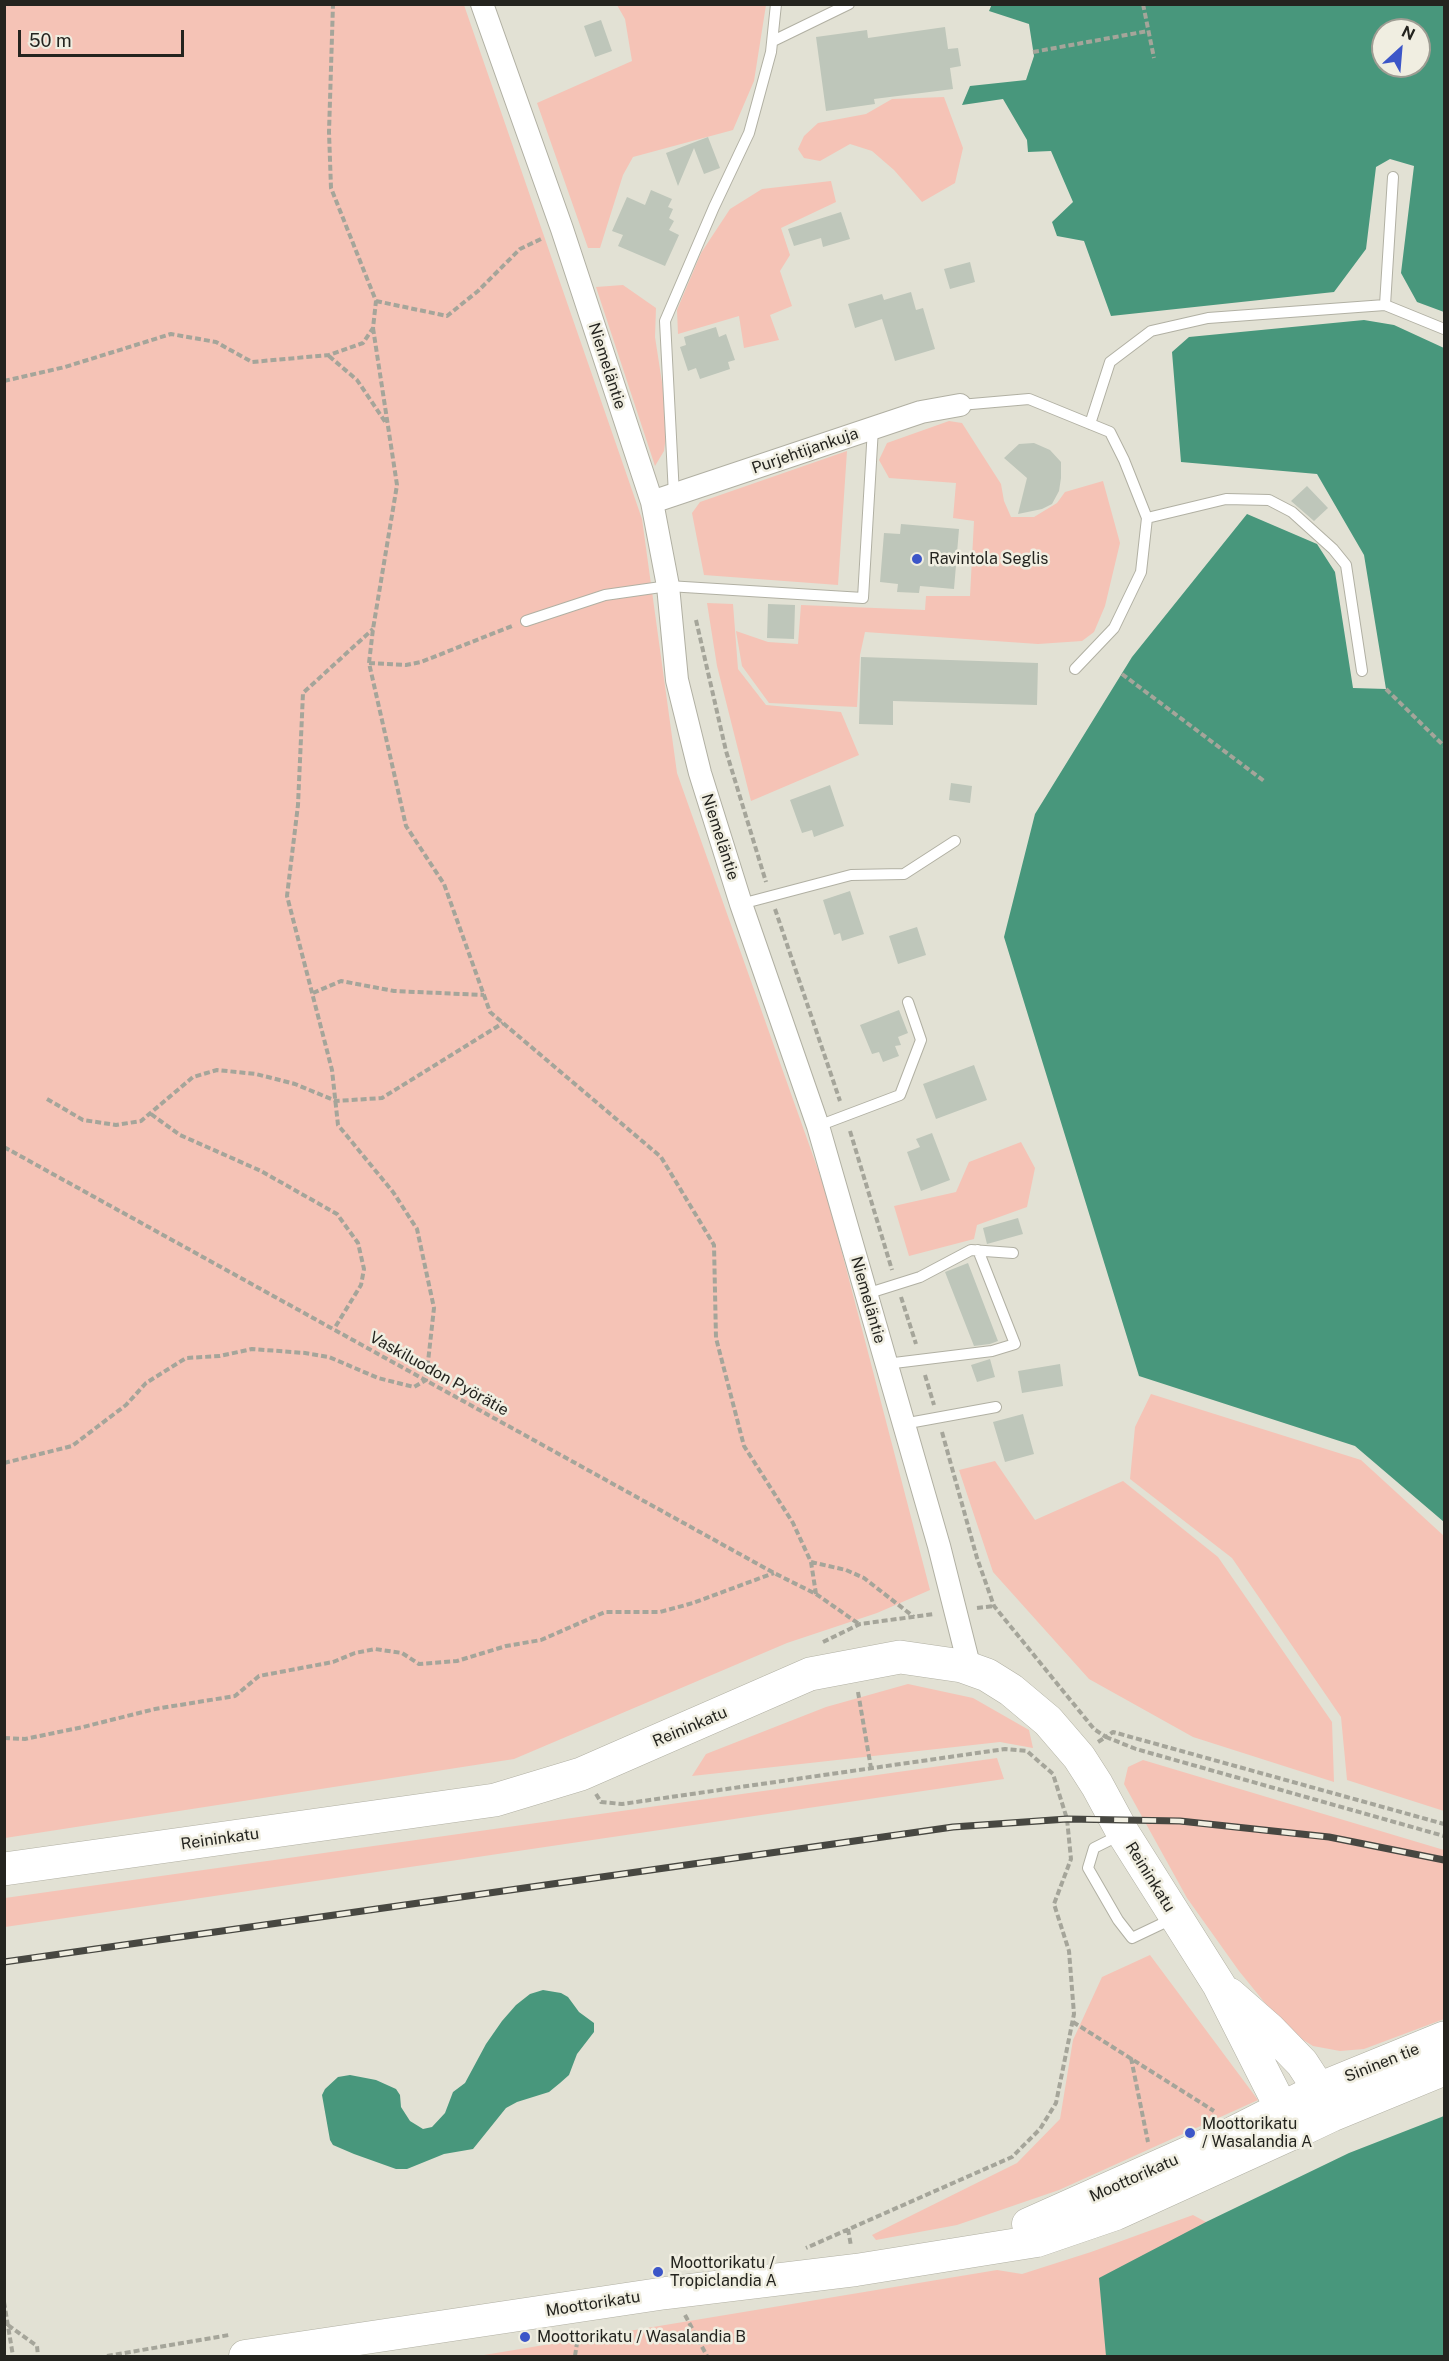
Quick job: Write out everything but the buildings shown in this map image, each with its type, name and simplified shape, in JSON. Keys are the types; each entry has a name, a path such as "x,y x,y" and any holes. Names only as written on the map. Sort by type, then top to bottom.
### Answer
{"main road":[{"name":"Reininkatu","path":"4,1869 495,1800 581,1774 810,1674 900,1657 970,1669 1011,1690 1047,1721 1066,1766 1097,1785 1123,1833 1218,1985 1287,2121"},
{"name":"Reininkatu","path":"1218,1985 1270,2030 1302,2063 1325,2102"},
{"name":"Sininen tie","path":"1287,2121 1444,2038"},
{"path":"1325,2102 1444,2069"},
{"name":"Moottorikatu","path":"943,2257 1041,2219 1234,2133 1287,2121"},
{"name":"Moottorikatu","path":"244,2356 333,2350 666,2293 856,2270 1037,2241 1116,2214 1287,2121"}],"street":[{"name":"Niemeläntie","path":"482,4 562,229 663,498 678,587 677,680 700,773 741,904 818,1125 956,1611 970,1669"},
{"name":"Purjehtijankuja","path":"663,498 921,412 960,405"}],"lane":[{"path":"663,498 665,321 749,133 773,41 776,4"},
{"path":"773,41 849,4"},
{"path":"1385,305 1393,177"},
{"path":"1090,424 1110,362 1151,331 1208,318 1385,305 1444,329"},
{"path":"960,405 1029,399 1110,432 1124,460 1147,518 1141,572 1114,628 1075,669"},
{"path":"526,621 605,596 678,587 862,598 873,428"},
{"path":"1147,518 1226,499 1269,500 1292,512 1333,549 1346,565 1362,671"},
{"path":"741,904 851,875 904,874 956,841"},
{"path":"818,1125 900,1095 921,1040 908,1002"},
{"path":"866,1294 920,1276 971,1250 1013,1253"},
{"path":"886,1364 992,1351 1015,1344 978,1250"},
{"path":"903,1424 996,1407"},
{"path":"1123,1833 1094,1848 1088,1868 1118,1920 1132,1938 1175,1918"}],"path":[{"path":"333,4 329,132 331,188 376,301 373,328 397,485 372,629 369,663 406,826 444,884 490,1012 661,1157 714,1245 716,1338 744,1446 793,1524 811,1562 816,1594"},
{"path":"1143,4 1154,58"},
{"path":"1033,52 1149,31"},
{"path":"376,301 447,316 478,291 520,249 562,229"},
{"path":"4,381 65,367 171,334 216,342 252,362 328,355 363,342 373,328"},
{"path":"328,355 357,380 387,423"},
{"path":"678,587 771,896 845,1115 921,1360 977,1557 994,1606 1094,1729 1106,1737 1137,1749 1444,1836"},
{"path":"369,663 406,665 421,662 526,621"},
{"path":"4,1463 72,1446 126,1405 146,1383 186,1358 220,1356 252,1349 305,1353 329,1357 378,1378 414,1387 426,1380 434,1308 417,1229 393,1192 338,1125 332,1070 287,896 298,805 303,693 372,629"},
{"path":"1122,674 1264,781"},
{"path":"1386,689 1444,746"},
{"path":"313,993 341,981 394,991 483,995"},
{"path":"47,1099 83,1120 116,1125 141,1121 193,1077 217,1070 256,1074 295,1084 336,1101 382,1098 503,1023"},
{"path":"151,1114 180,1135 261,1171 337,1214 358,1243 364,1269 361,1285 334,1329"},
{"name":"Vaskiluodon Pyörätie","path":"4,1147 774,1573 816,1594 860,1624"},
{"path":"811,1562 846,1570 864,1578 914,1617"},
{"path":"4,1738 25,1739 155,1709 235,1696 259,1676 333,1662 355,1653 375,1649 402,1653 419,1664 457,1661 506,1646 541,1640 605,1612 660,1612 693,1604 774,1573"},
{"path":"819,1644 860,1624 994,1606"},
{"path":"854,1665 871,1768"},
{"path":"1066,1766 1113,1732 1444,1824"},
{"path":"581,1774 601,1802 622,1804 1005,1749 1027,1751 1066,1766"},
{"path":"848,2229 1012,2157 1040,2129 1056,2103 1074,2014 1069,1951 1054,1904 1071,1859 1067,1819 1066,1766"},
{"path":"1072,2022 1131,2057 1230,2122 1234,2133"},
{"path":"1131,2057 1149,2144 1159,2141"},
{"path":"4,2302 14,2356"},
{"path":"685,2314 707,2356"},
{"path":"8,2325 37,2346 38,2356"},
{"path":"575,2356 579,2330"}],"shaded area":[{"path":"992,4 1444,5 1444,312 1417,302 1401,273 1414,166 1390,159 1376,167 1366,249 1334,292 1111,316 1084,241 1057,236 1052,222 1073,202 1051,151 1028,152 1027,140 1003,99 962,105 970,86 1026,80 1034,56 1029,24 989,11"},
{"path":"5,5 464,5 642,519 677,773 827,1195 930,1590 877,1613 787,1643 514,1759 5,1838"},
{"path":"617,5 766,5 754,81 733,130 633,157 623,175 600,248 588,248 537,103 632,61 625,19"},
{"path":"944,97 963,148 955,183 922,202 894,170 872,151 850,144 820,161 804,158 798,149 804,136 818,123 866,114 892,99"},
{"path":"831,181 836,202 781,228 790,255 780,271 792,306 770,315 779,340 744,348 739,316 678,334 677,310 701,253 730,209 762,189"},
{"path":"623,285 656,308 655,337 668,421 664,451 655,466 596,287"},
{"path":"1364,320 1394,325 1444,348 1444,1522 1355,1446 1139,1376 1004,937 1035,814 1132,657 1247,514 1317,544 1335,572 1353,688 1386,689 1364,555 1317,474 1181,462 1172,352 1189,337"},
{"path":"949,421 962,423 1001,484 1004,501 1011,517 1034,517 1057,503 1065,492 1103,481 1120,543 1105,606 1094,632 1082,641 1038,644 865,632 860,655 857,707 769,703 742,666 736,631 768,642 798,644 801,605 925,610 926,596 970,596 974,521 953,518 956,483 889,478 879,460 887,443"},
{"path":"847,451 838,585 704,575 692,513 700,502"},
{"path":"707,603 733,604 738,669 766,705 841,712 859,755 751,801 717,666"},
{"path":"1021,1142 1035,1168 1027,1207 977,1225 974,1239 909,1256 894,1206 956,1192 969,1162"},
{"path":"1151,1394 1361,1460 1444,1536 1444,1811 1347,1780 1341,1717 1232,1558 1130,1479 1135,1427"},
{"path":"995,1461 1035,1520 1123,1481 1218,1557 1332,1722 1334,1782 1193,1737 1089,1679 993,1572 959,1470"},
{"path":"908,1684 973,1698 1029,1730 1033,1748 1000,1742 692,1776 706,1754 826,1707"},
{"path":"997,1758 1004,1779 5,1927 5,1898"},
{"path":"1143,1760 1444,1850 1444,2019 1364,2049 1340,2051 1313,2046 1287,2030 1239,1971 1187,1898 1124,1784 1128,1767"},
{"path":"1150,1955 1258,2100 1059,2190 957,2225 876,2240 872,2235 1017,2163 1060,2119 1073,2040 1102,1977"},
{"path":"543,1990 561,1993 568,1997 579,2012 594,2023 594,2032 577,2054 569,2075 549,2092 506,2108 473,2149 444,2154 407,2169 396,2169 333,2145 330,2140 322,2095 338,2077 350,2075 376,2080 396,2089 400,2095 401,2107 410,2121 423,2129 432,2127 445,2113 453,2092 465,2083 486,2044 502,2021 530,1994"},
{"path":"1444,2116 1444,2356 1106,2356 1099,2278 1206,2222 1349,2153"},
{"path":"1193,2215 1206,2222 1327,2356 478,2356 997,2270 1022,2274"}],"railway":[{"path":"4,1962 953,1827 1067,1819 1180,1821 1329,1837 1444,1860"}],"place":[{"name":"Ravintola Seglis","path":"917,559"},
{"name":"Moottorikatu / Wasalandia A","path":"1190,2133"},
{"name":"Moottorikatu / Tropiclandia A","path":"658,2272"},
{"name":"Moottorikatu / Wasalandia B","path":"525,2337"}]}
